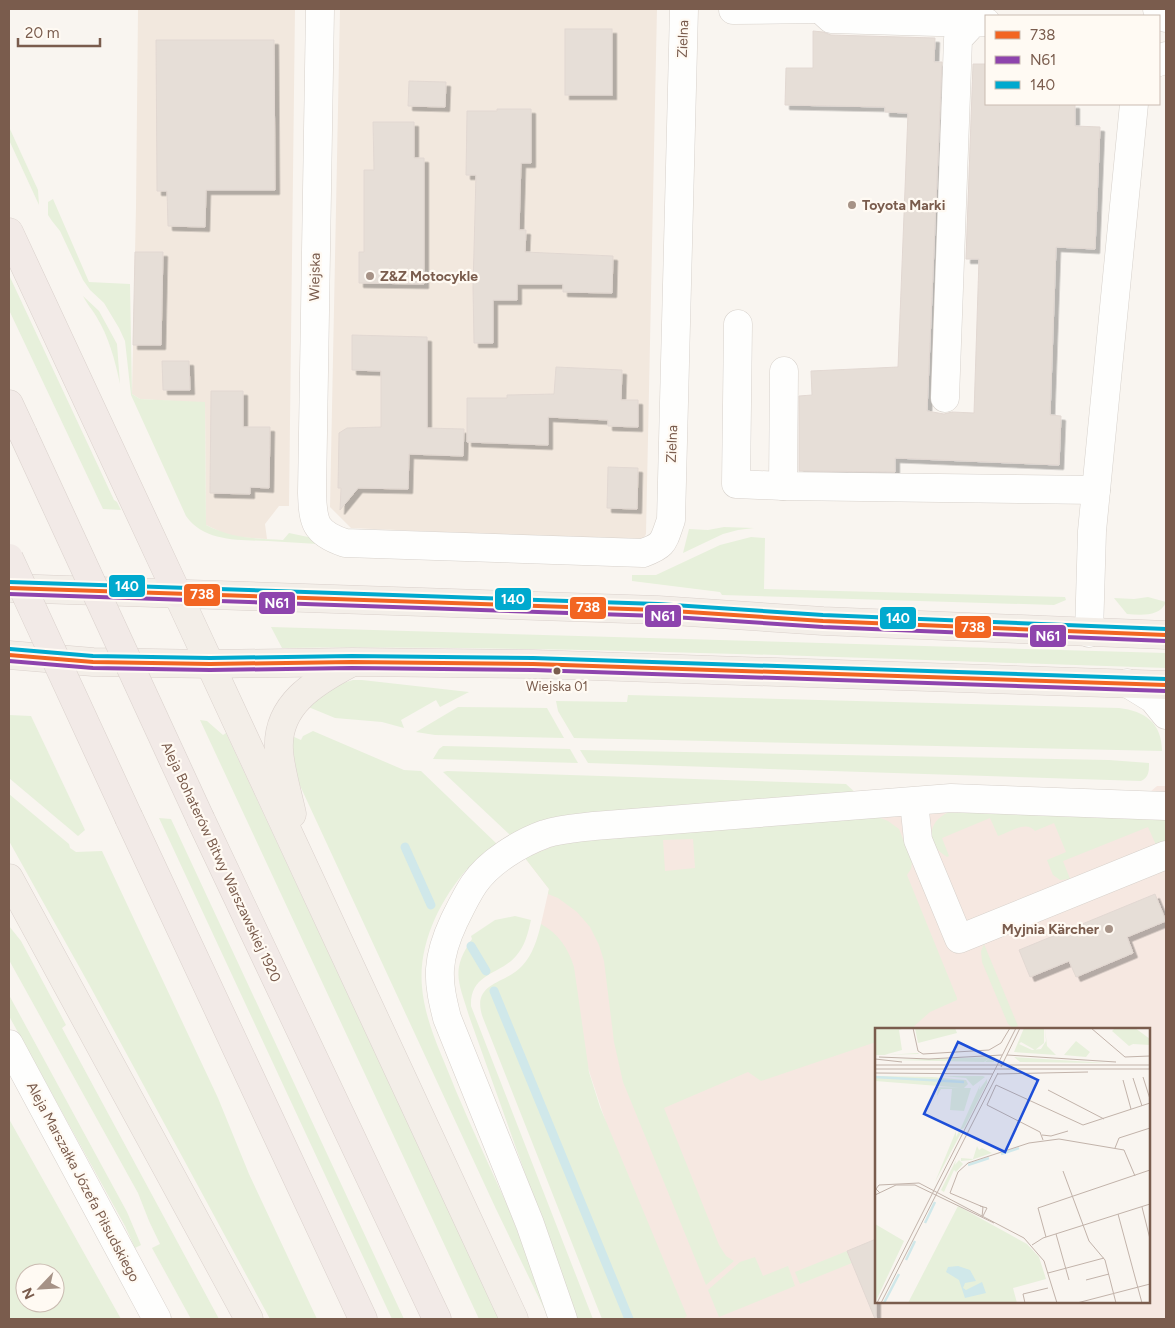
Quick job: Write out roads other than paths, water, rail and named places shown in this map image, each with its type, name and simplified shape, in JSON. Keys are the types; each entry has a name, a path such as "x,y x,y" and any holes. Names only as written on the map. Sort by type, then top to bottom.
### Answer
{"highway":[{"path":"9,232 177,593"},
{"name":"Aleja Bohaterów Bitwy Warszawskiej 1920","path":"9,404 201,820 437,1319"},
{"path":"9,558 363,1319"}],"main road":[{"path":"9,588 658,610 823,621 1166,636"},
{"path":"177,593 514,1319"},
{"path":"9,655 93,662 210,664 352,662 675,668 1166,685"},
{"path":"302,860 278,750 280,732 284,718 292,704 318,681 352,662"},
{"path":"9,878 249,1319"}],"street":[{"name":"Wiejska","path":"320,9 312,493 313,512 318,528 332,538"},
{"name":"Zielna","path":"332,538 345,543 643,553 658,548 663,542 671,520 684,9"},
{"path":"734,9 820,9 831,19 980,22"},
{"path":"1157,9 1166,18"},
{"path":"944,398 958,39 980,22"},
{"path":"1089,633 1092,531 1131,105"},
{"path":"738,324 736,484 1096,490"},
{"path":"783,486 784,371"},
{"path":"1127,683 1153,699 1166,715"},
{"path":"563,1319 530,1224 447,1018 441,992 440,968 444,946 462,905 475,883 488,869 509,853 546,834 567,829 951,798 1166,806"},
{"path":"914,802 918,840 959,939 1166,855"},
{"name":"Aleja Marszałka Józefa Piłsudskiego","path":"9,1044 157,1319"}],"waterway":[{"path":"405,847 431,905"},
{"path":"471,946 486,971"},
{"path":"494,991 629,1319"}],"place":[{"name":"Toyota Marki","path":"852,205"},
{"name":"Z&Z Motocykle","path":"370,276"},
{"name":"Wiejska 01","path":"557,671"},
{"name":"Myjnia Kärcher","path":"1109,929"}]}
